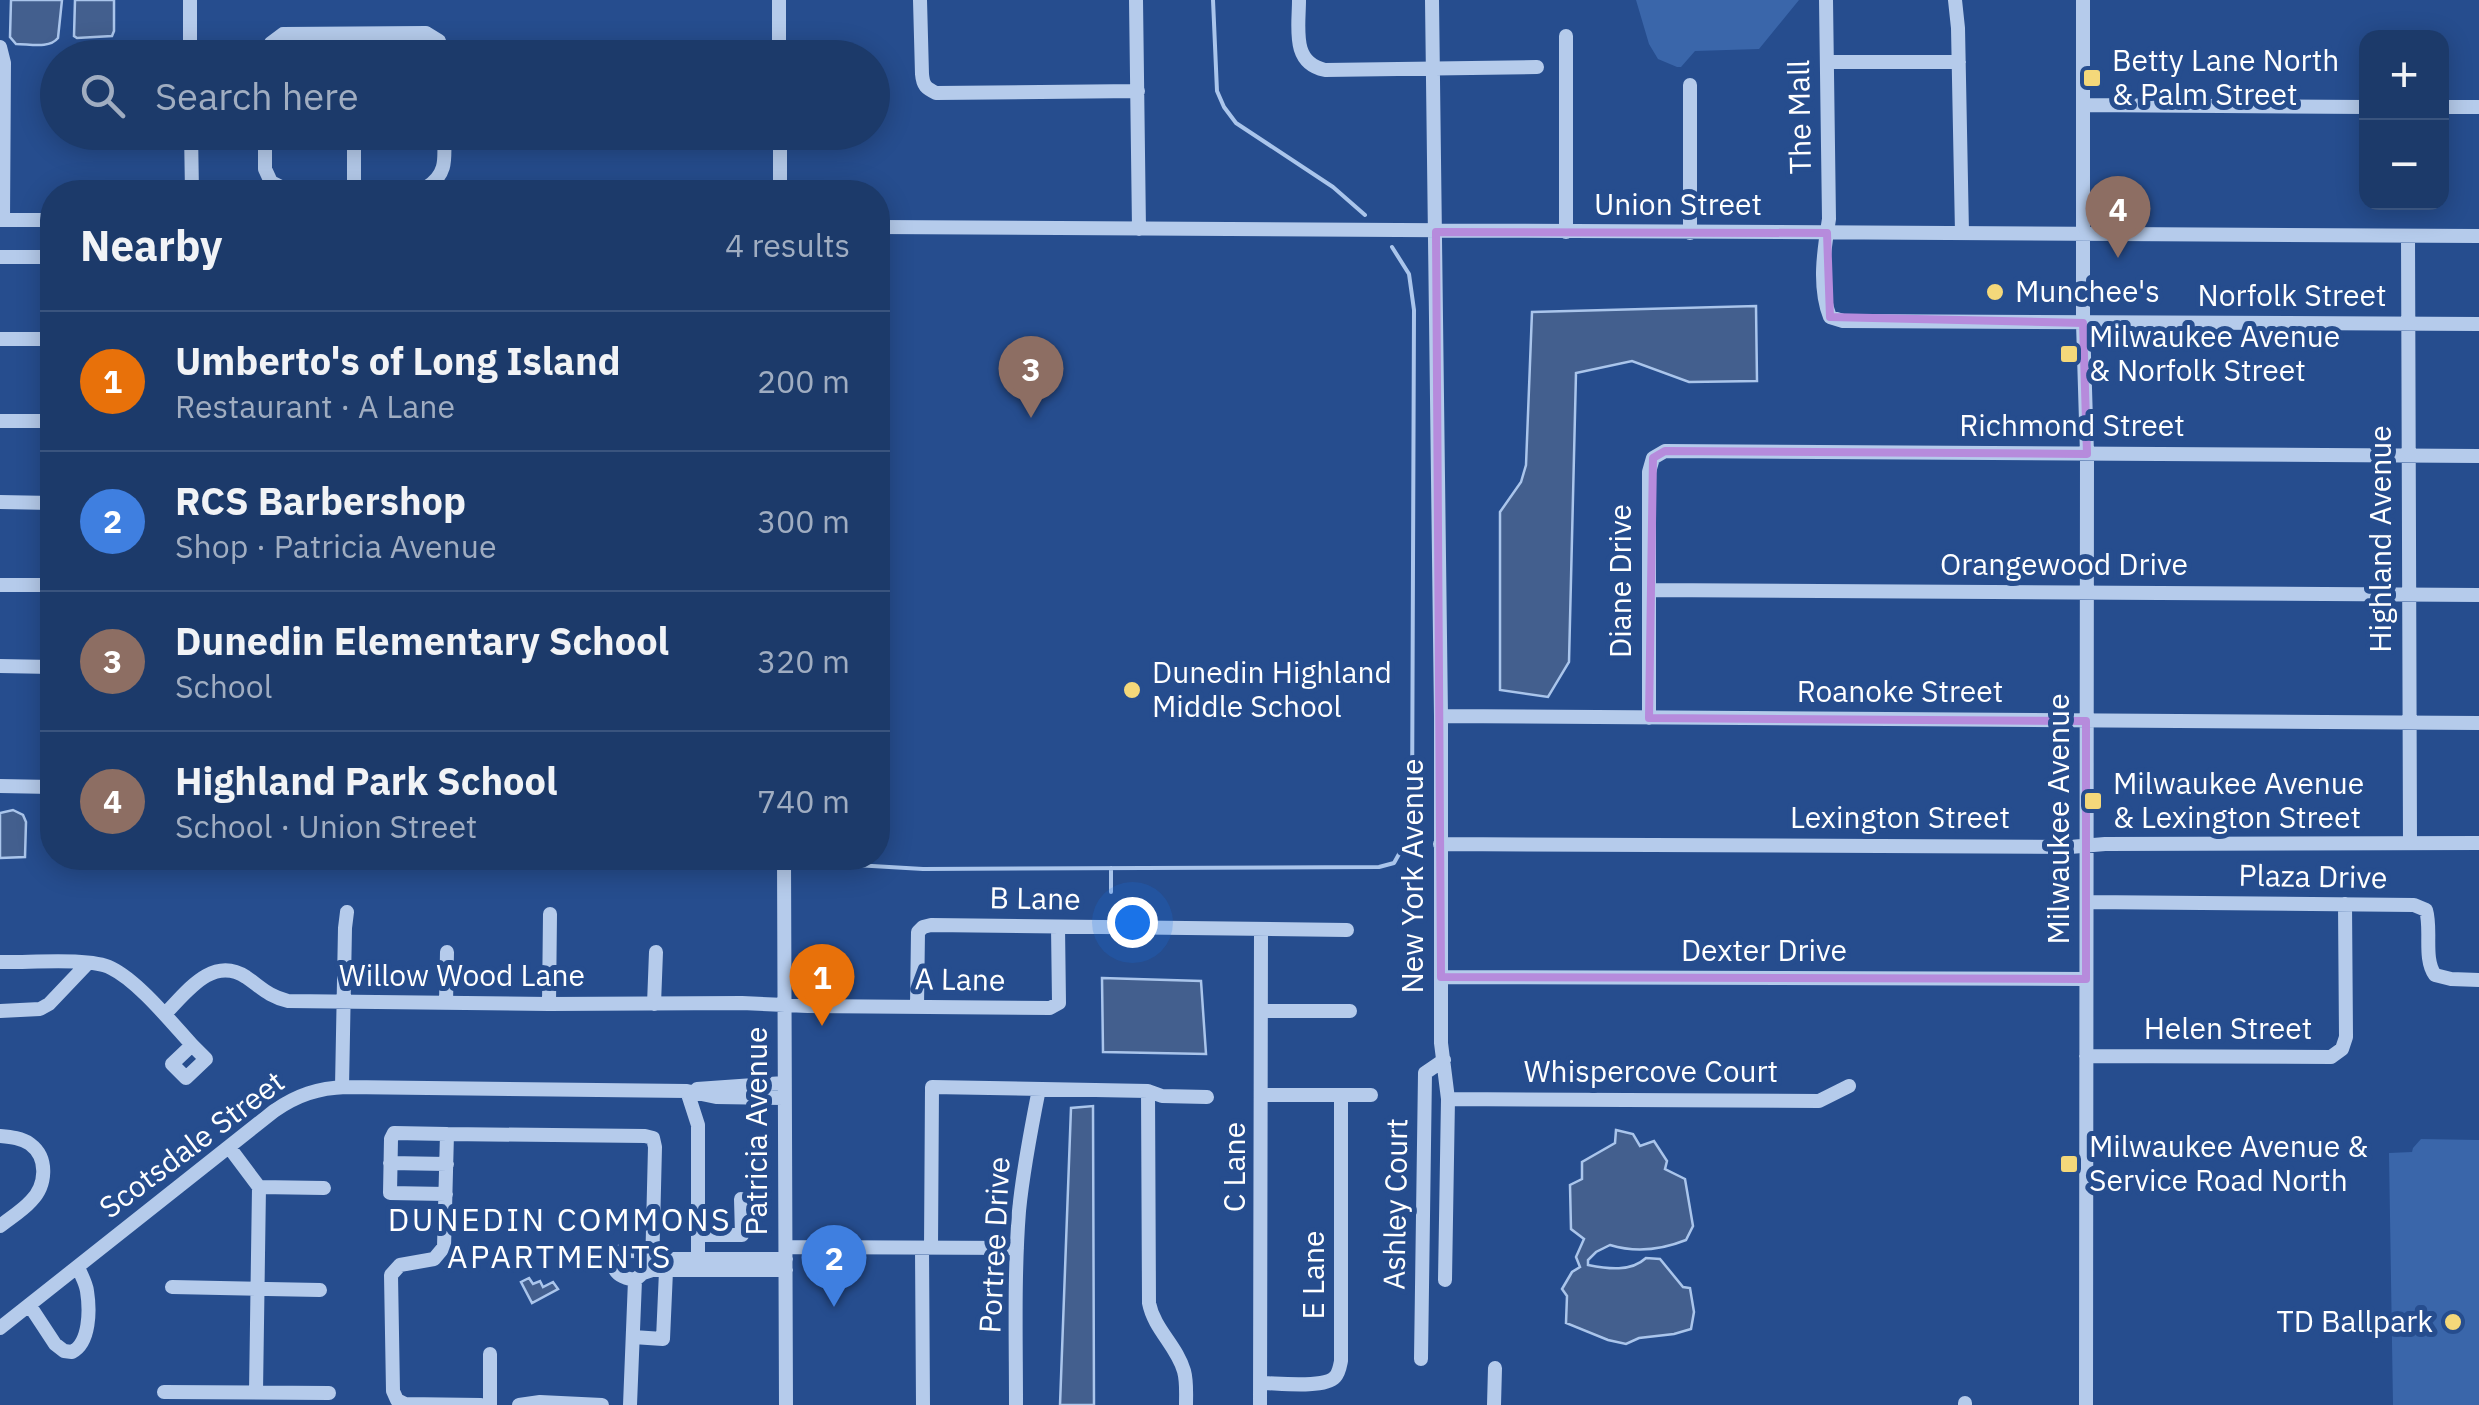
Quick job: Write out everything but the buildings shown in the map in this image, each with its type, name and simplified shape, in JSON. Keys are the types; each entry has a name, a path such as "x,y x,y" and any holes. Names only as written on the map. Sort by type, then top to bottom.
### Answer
{"street":[{"path":"190,0 190,40"},
{"path":"779,0 779,40"},
{"path":"920,0 923,85 936,93 1138,91"},
{"path":"1136,0 1139,229"},
{"path":"1299,0 1300,47 1303,56 1316,68 1538,67"},
{"name":"New York Avenue","path":"1432,0 1441,1043 1448,1099 1445,1280"},
{"name":"The Mall","path":"1826,0 1827,233"},
{"path":"1954,0 1958,28 1962,233"},
{"name":"Milwaukee Avenue","path":"2082,0 2087,592 2086,1405"},
{"path":"274,40 283,34 426,33 437,40"},
{"path":"353,34 353,40"},
{"path":"1566,36 1566,232"},
{"path":"0,47 4,62 2,220 40,220"},
{"path":"1827,62 1959,62"},
{"path":"1690,86 1690,233"},
{"path":"2084,105 2359,106"},
{"path":"2449,107 2479,107"},
{"path":"191,150 192,180"},
{"path":"265,150 269,180"},
{"path":"354,150 354,180"},
{"path":"440,180 444,150"},
{"path":"780,150 780,180"},
{"name":"Union Street","path":"890,227 2479,236"},
{"name":"Norfolk Street","path":"1827,233 1824,301 1830,317 1843,321 2479,324"},
{"name":"Highland Avenue","path":"2408,236 2410,843"},
{"path":"0,257 40,257"},
{"path":"0,338 40,339"},
{"path":"0,421 40,421"},
{"name":"Richmond Street","path":"1665,451 2479,456"},
{"name":"Diane Drive","path":"1649,718 1649,472 1653,458 1665,451"},
{"path":"0,502 40,503"},
{"path":"0,584 40,585"},
{"name":"Orangewood Drive","path":"1648,590 2479,595"},
{"path":"0,666 40,667"},
{"name":"Roanoke Street","path":"1441,716 2479,723"},
{"path":"0,786 40,787"},
{"name":"Lexington Street","path":"1440,844 2479,844"},
{"name":"Patricia Avenue","path":"784,870 786,1405"},
{"name":"Plaza Drive","path":"2087,902 2414,905 2426,910 2430,968 2435,975 2479,980"},
{"name":"Helen Street","path":"2086,1056 2331,1057 2342,1049 2346,1037 2344,904"},
{"path":"342,1087 347,912"},
{"path":"549,1004 550,914"},
{"name":"B Lane","path":"917,1006 918,932 931,925 1348,930"},
{"name":"A Lane","path":"784,1004 1050,1008 1058,1003 1058,927"},
{"name":"C Lane","path":"1260,1405 1262,929"},
{"path":"446,952 446,1003"},
{"path":"654,1004 656,952"},
{"path":"0,962 88,963 109,967 192,1044"},
{"path":"0,1010 40,1009 50,1004 88,963"},
{"name":"Willow Wood Lane","path":"164,1014 202,977 222,970 234,971 273,997 288,1001 784,1004"},
{"name":"Dexter Drive","path":"1441,977 2086,979"},
{"path":"1262,1011 1350,1011"},
{"name":"Ashley Court","path":"1421,1358 1425,1073 1444,1060"},
{"name":"Whispercove Court","path":"1448,1099 1819,1101 1849,1086"},
{"name":"Scotsdale Street","path":"0,1328 290,1099 310,1091 342,1087 687,1091 716,1097 784,1090"},
{"name":"Scotsdale Street","path":"687,1091 705,1087 784,1090"},
{"path":"923,1405 932,1087 1148,1091 1162,1096 1207,1097"},
{"name":"Portree Drive","path":"1016,1405 1017,1248 1024,1174 1039,1089"},
{"path":"687,1091 698,1125 698,1264"},
{"path":"1148,1091 1149,1303 1156,1326 1184,1370 1186,1405"},
{"path":"1262,1095 1371,1095"},
{"name":"E Lane","path":"1261,1383 1329,1381 1337,1375 1341,1361 1342,1095"},
{"path":"698,1125 716,1097"},
{"path":"446,1194 390,1193 394,1133 653,1138 662,1339 633,1337"},
{"path":"447,1134 446,1239 440,1254 428,1262 400,1265 391,1275 393,1392 405,1404 481,1405"},
{"path":"0,1136 18,1138 38,1151 44,1176 32,1201 0,1226"},
{"path":"229,1147 258,1187 256,1392"},
{"path":"390,1163 447,1164"},
{"path":"258,1187 324,1188"},
{"path":"698,1235 742,1235 741,1199"},
{"path":"630,1405 636,1280 642,1273 657,1267 927,1248 1017,1248"},
{"path":"636,1280 615,1270 617,1254 628,1250 657,1267"},
{"path":"30,1306 58,1348 72,1352 78,1349 85,1337 88,1288 78,1267"},
{"path":"172,1288 320,1290"},
{"path":"490,1354 490,1405"},
{"path":"1494,1405 1495,1368"},
{"path":"164,1392 329,1393"},
{"path":"519,1405 602,1405"}],"highlighted area":[{"path":"1436,232 1827,233 1830,317 2083,323 2087,454 1665,451 1653,458 1649,718 2086,721 2086,979 1441,977"}],"shaded area":[{"path":"11,0 62,0 55,40 40,40 40,45 16,44 10,37"},
{"path":"75,0 114,0 112,36 74,36"},
{"path":"1636,0 1799,0 1759,49 1695,51 1677,67 1658,59 1649,44"},
{"path":"1756,306 1757,381 1689,382 1632,361 1576,373 1569,662 1548,697 1500,690 1500,512 1521,482 1526,465 1532,312"},
{"path":"13,810 23,815 26,822 25,857 0,858 0,813"},
{"path":"1102,978 1201,981 1206,1054 1103,1052"},
{"path":"1093,1106 1094,1405 1060,1405 1071,1108"},
{"path":"1616,1130 1633,1134 1640,1146 1654,1141 1667,1161 1665,1169 1685,1179 1693,1226 1686,1240 1677,1243 1639,1250 1610,1245 1588,1260 1588,1265 1619,1268 1646,1258 1660,1259 1683,1287 1690,1288 1694,1312 1691,1329 1626,1344 1566,1323 1567,1296 1562,1289 1572,1272 1580,1267 1576,1257 1584,1239 1571,1229 1570,1185 1582,1179 1582,1162 1615,1143"},
{"path":"2421,1139 2479,1140 2479,1405 2393,1405 2389,1153 2412,1152"},
{"path":"529,1278 533,1284 540,1281 543,1287 553,1282 558,1289 532,1303 521,1282"}],"waterway":[{"path":"1213,0 1217,91 1224,107 1236,123 1333,187 1365,215"},
{"path":"890,867 1379,867 1394,863 1412,817 1414,310 1409,274 1392,247"},
{"path":"1111,868 1111,892"}],"place":[{"name":"Betty Lane North & Palm Street","path":"2092,78"},
{"name":"Highland Park School","path":"2118,258"},
{"name":"Munchee's","path":"1995,292"},
{"name":"Milwaukee Avenue & Norfolk Street","path":"2069,354"},
{"name":"Dunedin Elementary School","path":"1031,418"},
{"name":"Dunedin Highland Middle School","path":"1132,690"},
{"name":"Milwaukee Avenue & Lexington Street","path":"2093,801"},
{"name":"Umberto's of Long Island","path":"822,1026"},
{"name":"Milwaukee Avenue & Service Road North","path":"2069,1164"},
{"name":"RCS Barbershop","path":"834,1307"},
{"name":"TD Ballpark","path":"2453,1322"}],"district":[{"name":"DUNEDIN COMMONS APARTMENTS","path":"560,1238"}]}
